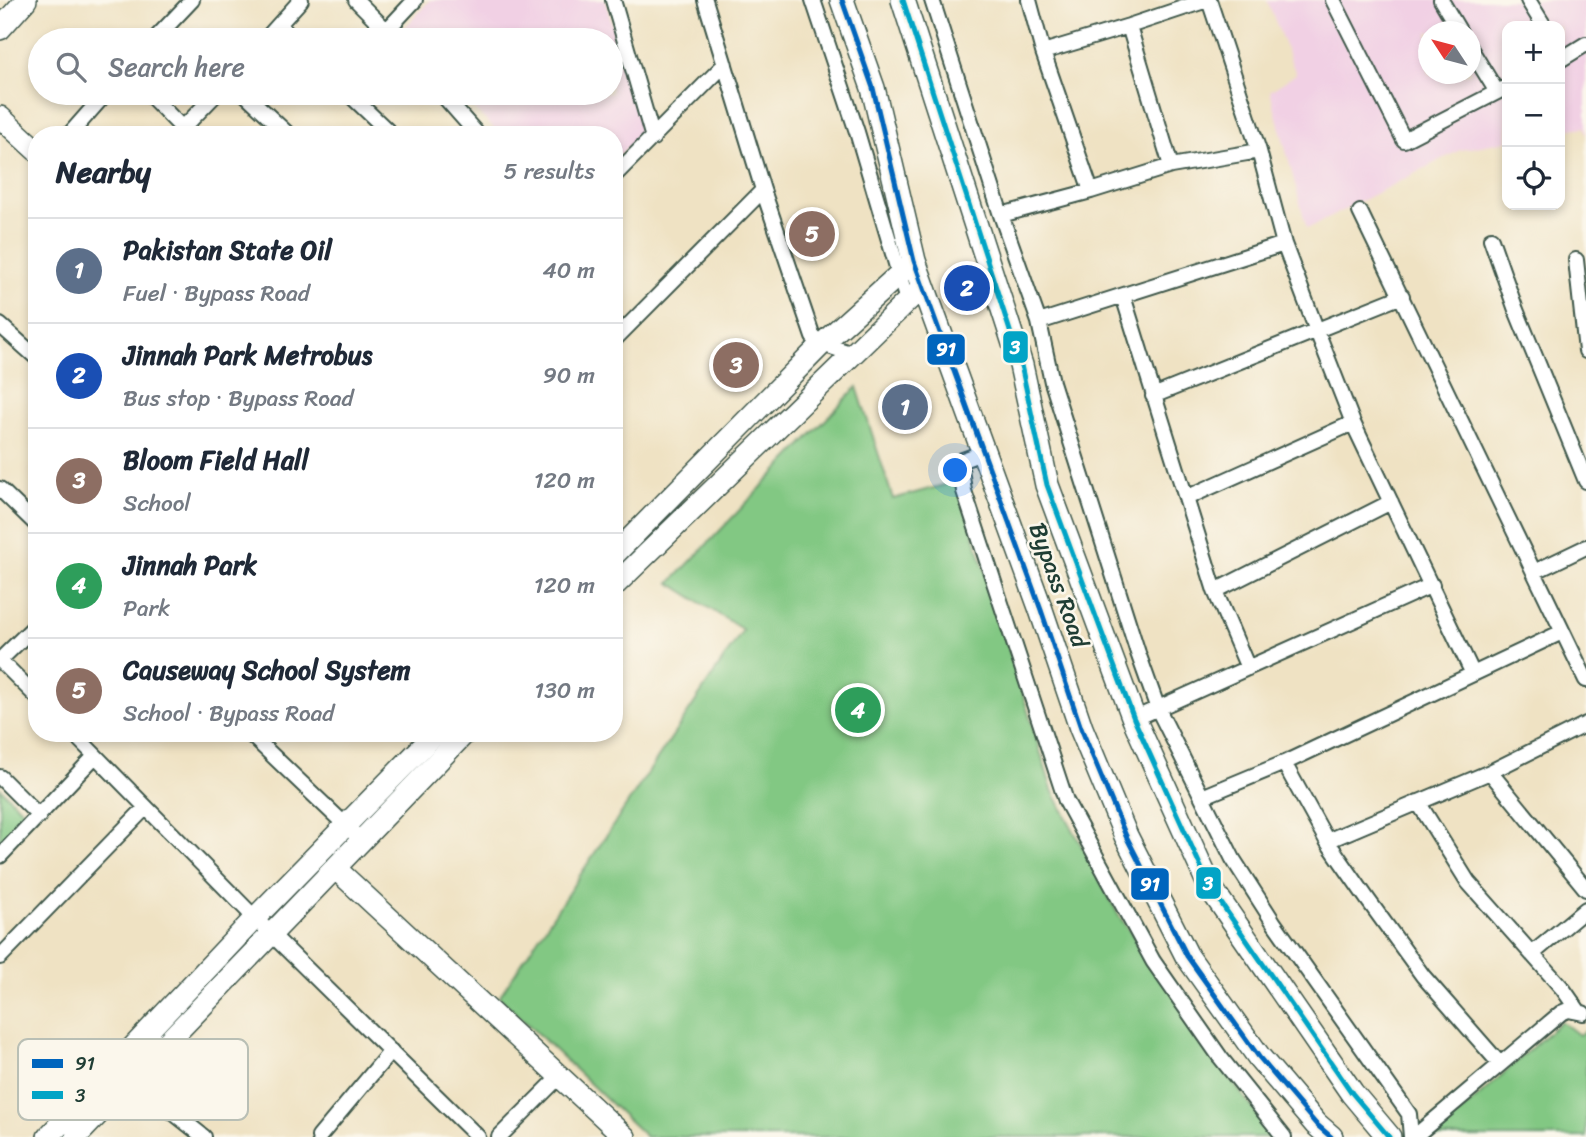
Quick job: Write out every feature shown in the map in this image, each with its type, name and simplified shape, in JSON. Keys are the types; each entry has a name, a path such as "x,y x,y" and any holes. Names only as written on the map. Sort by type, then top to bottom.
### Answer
{"main road":[{"path":"0,29 26,0"},
{"name":"Bypass Road","path":"842,0 873,88 906,267 982,453 1041,610 1081,728 1126,836 1187,956 1259,1056 1316,1124 1331,1137"},
{"path":"903,0 1021,365 1047,485 1134,719 1210,887 1352,1093 1389,1137"},
{"path":"0,117 28,143"},
{"path":"623,546 822,344 906,267"},
{"path":"623,577 915,293"},
{"path":"141,1039 256,918 354,833 438,742"},
{"path":"172,1039 336,869 354,833"},
{"path":"336,869 625,1137"},
{"path":"48,1137 64,1120"},
{"path":"76,1137 93,1120"}],"street":[{"path":"165,28 192,0"},
{"path":"276,28 301,0"},
{"path":"356,0 384,28"},
{"path":"396,28 415,0"},
{"path":"613,0 621,28"},
{"path":"705,0 763,190 813,337 822,344 853,354"},
{"path":"813,0 906,267"},
{"path":"932,0 1003,222 1039,321 1052,382 1158,709 1233,859 1274,923 1409,1114 1413,1137"},
{"path":"1029,0 1042,52 1091,191"},
{"path":"1042,52 1208,0 1259,151 1284,244 1353,423 1473,674"},
{"path":"1333,0 1404,140 1502,89 1481,61"},
{"path":"1441,0 1453,21"},
{"path":"1528,0 1541,21"},
{"path":"279,25 282,28"},
{"path":"1129,26 1171,166"},
{"path":"623,34 653,138"},
{"path":"1565,55 1586,44"},
{"path":"623,167 725,64"},
{"path":"77,126 95,105"},
{"path":"160,105 181,126"},
{"path":"190,126 207,105"},
{"path":"257,105 279,126"},
{"path":"361,105 383,126"},
{"path":"452,105 470,126"},
{"path":"981,236 1003,222 1171,166 1259,151"},
{"path":"623,331 763,190"},
{"path":"1360,212 1586,680"},
{"path":"1491,239 1516,310 1586,481"},
{"path":"1039,321 1284,244"},
{"path":"1576,261 1586,351"},
{"path":"1123,296 1215,591 1248,668"},
{"path":"1153,396 1402,296"},
{"path":"0,325 28,350"},
{"path":"1186,498 1353,423"},
{"path":"982,453 960,461 964,491 1066,801 1153,961 1220,1057 1284,1137"},
{"path":"0,489 28,516"},
{"path":"1215,591 1391,502"},
{"path":"1534,572 1586,547"},
{"path":"1134,719 1432,585"},
{"path":"1202,797 1284,763 1562,632"},
{"path":"28,633 0,660 28,688"},
{"path":"1327,841 1490,772 1586,724"},
{"path":"81,742 478,1137"},
{"path":"258,742 354,833"},
{"path":"0,856 95,756"},
{"path":"1284,763 1327,841 1423,976 1500,1064"},
{"path":"1490,772 1586,889"},
{"path":"0,778 39,816"},
{"path":"1418,802 1468,882 1583,1013"},
{"path":"0,957 146,807"},
{"path":"1532,954 1586,909"},
{"path":"1413,1137 1561,1013 1568,1010 1583,1013"},
{"path":"319,1137 391,1051"},
{"path":"499,1137 560,1076"},
{"path":"183,1120 204,1137"}],"shaded area":[{"path":"430,0 605,0 613,28 404,28"},
{"path":"1267,0 1586,0 1586,135 1584,127 1565,130 1565,21 1502,21 1502,142 1460,150 1307,229 1270,91 1296,74"},
{"path":"623,62 643,131 623,152 623,126 492,126 470,105 623,105"}],"green space":[{"path":"857,387 893,499 955,482 962,496 1052,790 1119,916 1220,1057 1222,1068 1275,1137 646,1137 499,997 743,630 670,583"},
{"path":"0,788 27,815 0,843"},
{"path":"1561,1021 1579,1035 1586,1030 1586,1137 1434,1137"}],"transit line":[{"name":"91","path":"842,0 873,88 914,261 1081,728 1126,836 1187,956 1259,1057 1316,1124 1331,1137"},
{"name":"3","path":"903,0 1021,365 1047,485 1134,719 1210,887 1352,1093 1389,1137"}],"place":[{"name":"Causeway School System","path":"812,234"},
{"name":"Jinnah Park Metrobus","path":"967,288"},
{"name":"Bloom Field Hall","path":"736,365"},
{"name":"Pakistan State Oil","path":"905,407"},
{"name":"Jinnah Park","path":"858,710"}]}
